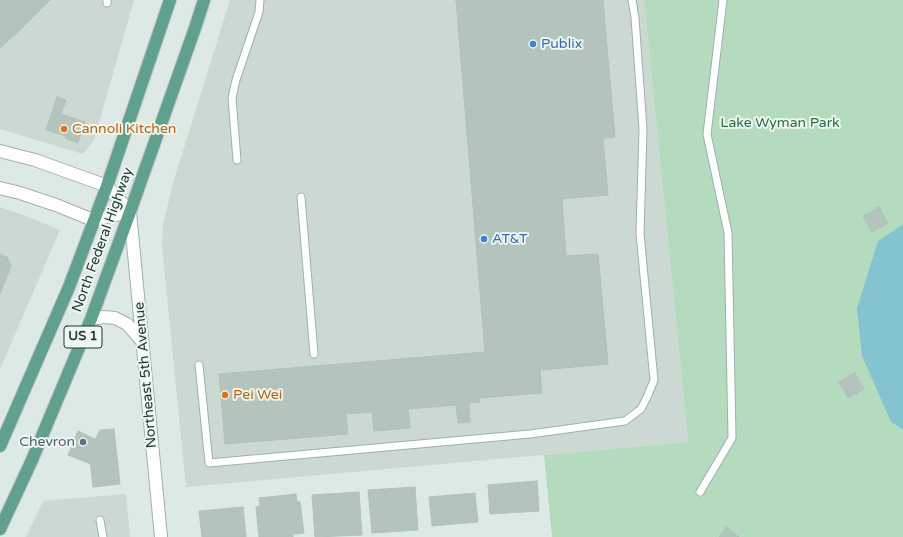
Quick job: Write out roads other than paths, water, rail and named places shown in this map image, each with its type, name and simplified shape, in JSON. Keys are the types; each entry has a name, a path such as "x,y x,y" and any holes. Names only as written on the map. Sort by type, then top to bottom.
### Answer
{"main road":[{"name":"North Federal Highway","path":"0,446 69,288 107,186 170,0"},
{"name":"North Federal Highway","path":"0,530 32,460 91,319 204,0"}],"street":[{"path":"0,151 35,160 107,186 130,212 94,220 56,205 0,188"},
{"name":"Northeast 5th Avenue","path":"130,212 161,537"},
{"path":"91,319 104,317 115,318 127,324 142,341"}],"lane":[{"path":"237,160 232,98 236,80 259,12 260,0"},
{"path":"199,365 209,463 530,434 625,421 641,409 654,380 640,234 643,129 636,18 632,0"},
{"path":"700,492 732,438 728,233 707,134 723,0"},
{"path":"301,197 314,354"},
{"path":"100,520 103,537"}],"water":[{"path":"903,224 903,430 891,422 862,356 857,308 878,241"}],"place":[{"name":"Publix","path":"533,44"},
{"name":"Cannoli Kitchen","path":"64,129"},
{"name":"AT&T","path":"484,239"},
{"name":"Pei Wei","path":"225,395"},
{"name":"Chevron","path":"83,442"}],"park label":[{"name":"Lake Wyman Park","path":"780,123"}]}
